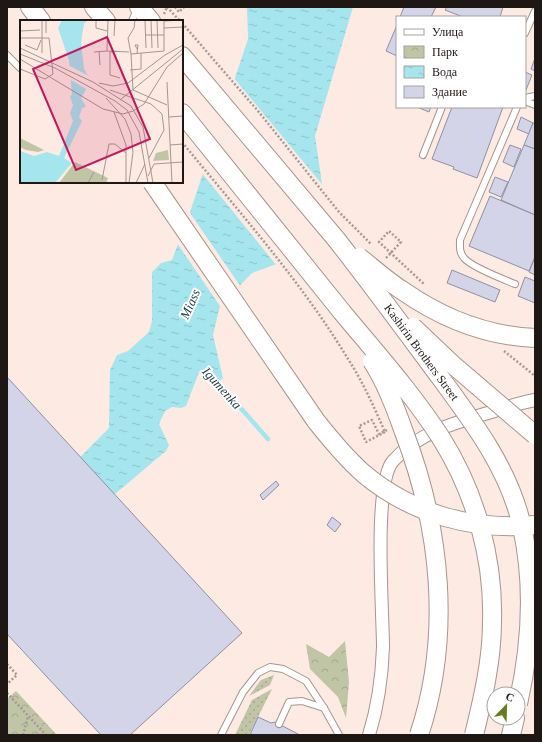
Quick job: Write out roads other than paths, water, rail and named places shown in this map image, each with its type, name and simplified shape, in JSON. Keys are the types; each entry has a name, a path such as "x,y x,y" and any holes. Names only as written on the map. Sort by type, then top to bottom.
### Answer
{"main road":[{"path":"30,7 40,20"},
{"path":"94,7 105,20"},
{"path":"138,7 150,20"},
{"name":"Kashirin Brothers Street","path":"183,57 336,239 381,297 484,441 510,488 522,527 529,572 531,606 528,649 522,686"},
{"path":"183,114 387,366 437,432 455,463 473,502 483,538 493,604 488,670 474,735"},
{"path":"153,183 316,421 338,448 363,473 378,485 407,502 438,516 454,521 507,527 535,525"},
{"path":"336,239 402,291 434,311 451,319 478,328 506,335 535,338"},
{"path":"381,297 452,364 535,435"},
{"path":"342,312 376,367 390,394 410,448 422,487 435,552 439,604 438,635 435,664 428,701 419,735"}],"street":[{"path":"369,735 378,701 382,666 381,518 385,480 392,462 418,439 450,424 535,400"}],"lane":[{"path":"132,20 138,7"},
{"path":"526,31 535,11"},
{"path":"7,55 20,68"},
{"path":"526,100 535,105"},
{"path":"423,155 442,108"},
{"path":"515,284 473,265 464,259 460,250 460,240 516,108"},
{"path":"222,735 243,692 258,673 270,667 283,669 306,681 340,735"},
{"path":"279,724 289,702 302,701 324,708"}],"water":[{"name":"Miass","path":"247,7 353,7 315,136 324,197 282,262 252,273 220,306 213,335 223,378 215,386 199,372 186,406 181,408 172,407 165,411 159,424 169,445 166,451 7,585 7,531 109,428 110,370 117,355 128,351 149,332 152,321 152,272 161,263 172,260 191,209 248,39"}],"waterway":[{"name":"Igumenka","path":"215,379 268,439"}]}
